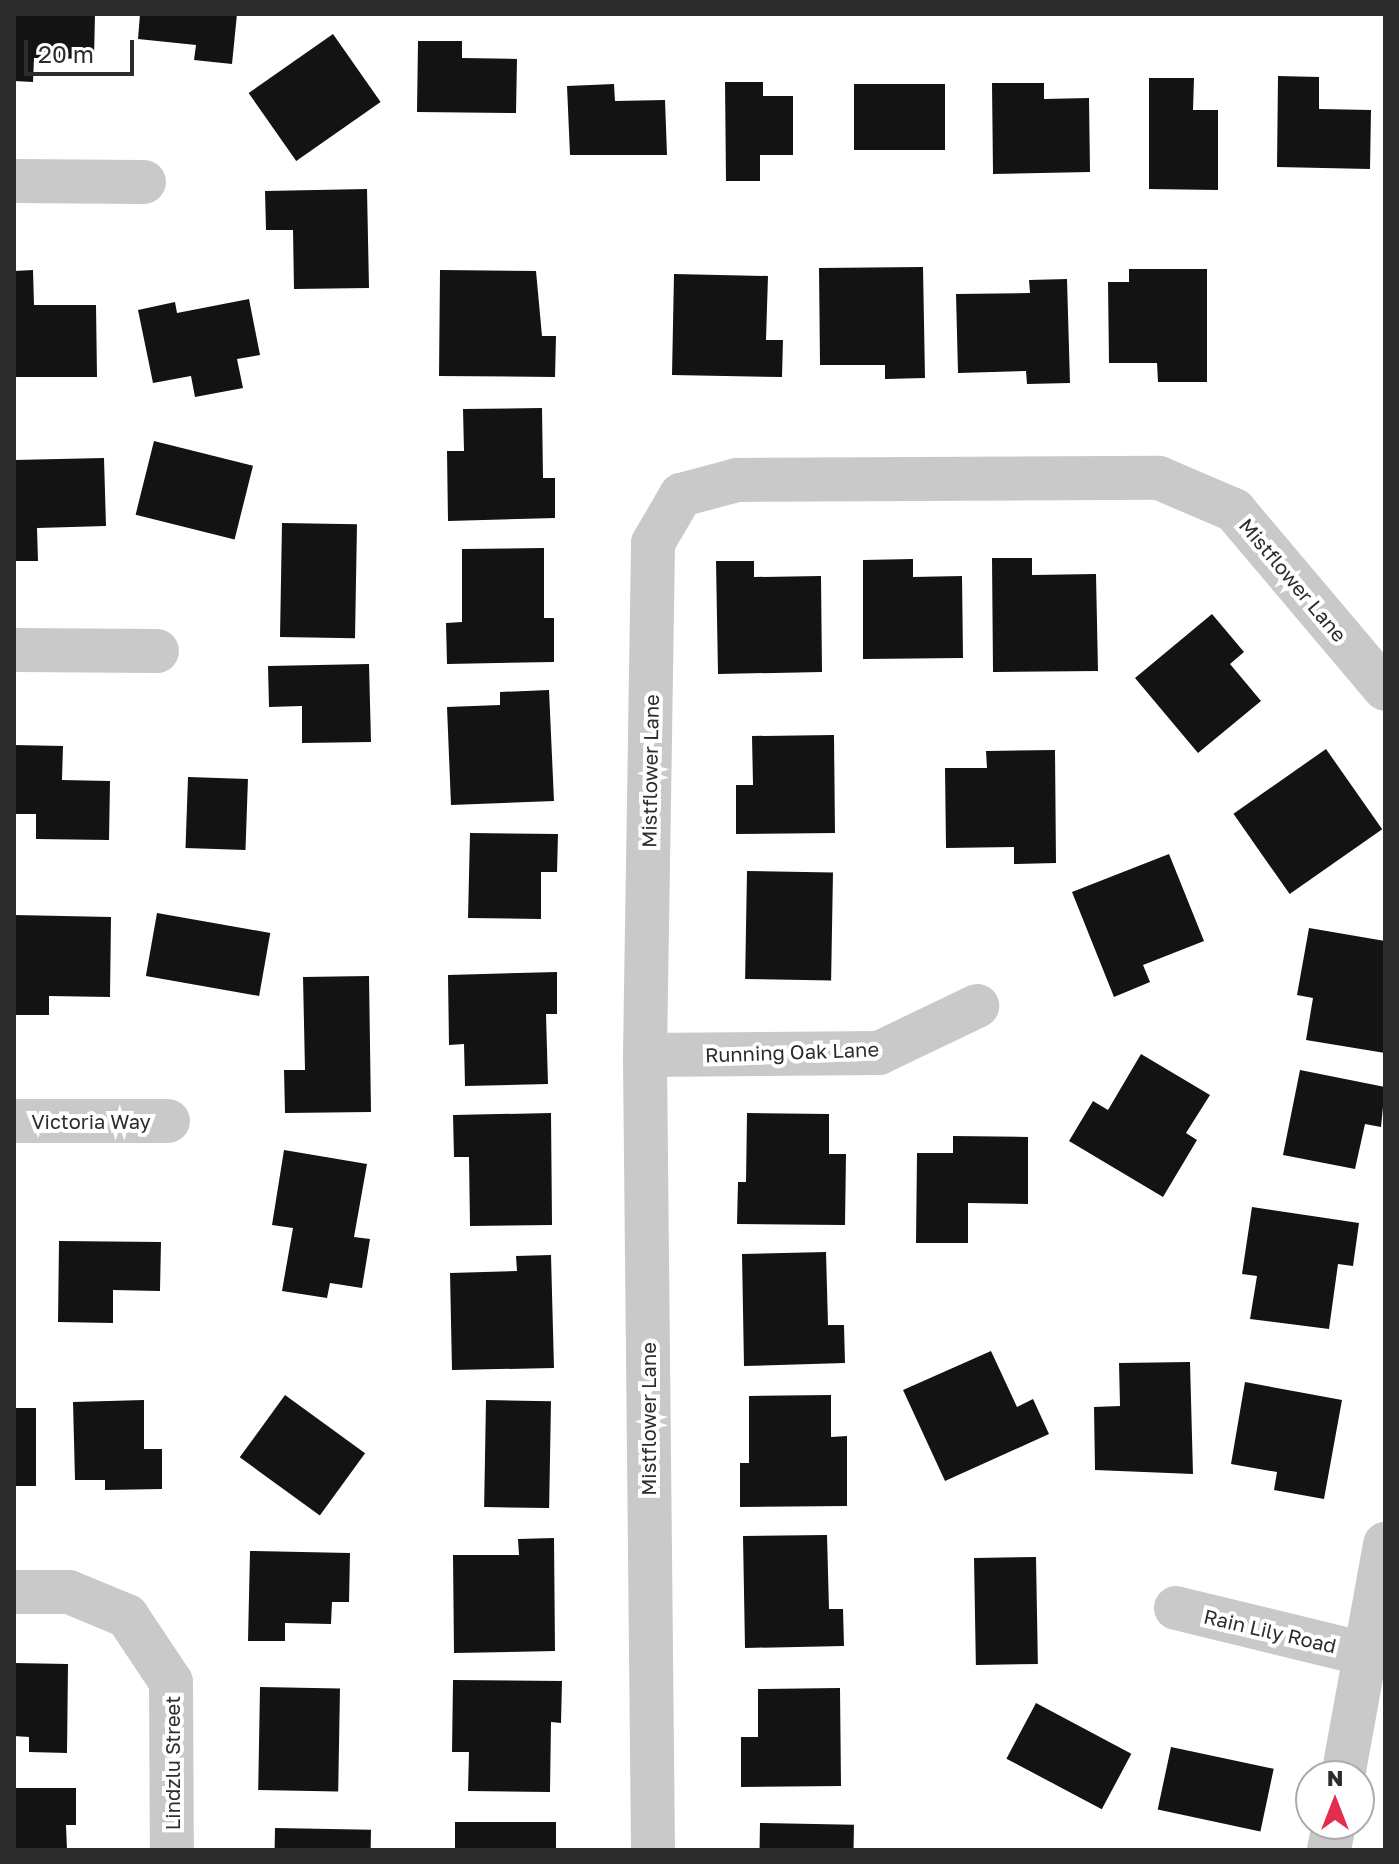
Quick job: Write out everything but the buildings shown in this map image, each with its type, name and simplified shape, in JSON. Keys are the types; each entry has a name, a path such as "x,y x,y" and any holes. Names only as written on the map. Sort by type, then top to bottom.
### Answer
{"street":[{"path":"14,181 144,182"},
{"name":"Mistflower Lane","path":"653,1850 645,1055 653,543 681,495 737,480 1159,478 1234,510 1385,689"},
{"path":"14,650 157,651"},
{"name":"Running Oak Lane","path":"645,1055 879,1053 977,1006"},
{"name":"Victoria Way","path":"14,1121 168,1121"},
{"path":"1346,1760 1385,1544"},
{"name":"Lindzlu Street","path":"14,1592 69,1592 127,1616 171,1682 172,1850"},
{"name":"Rain Lily Road","path":"1176,1608 1365,1654"}]}
